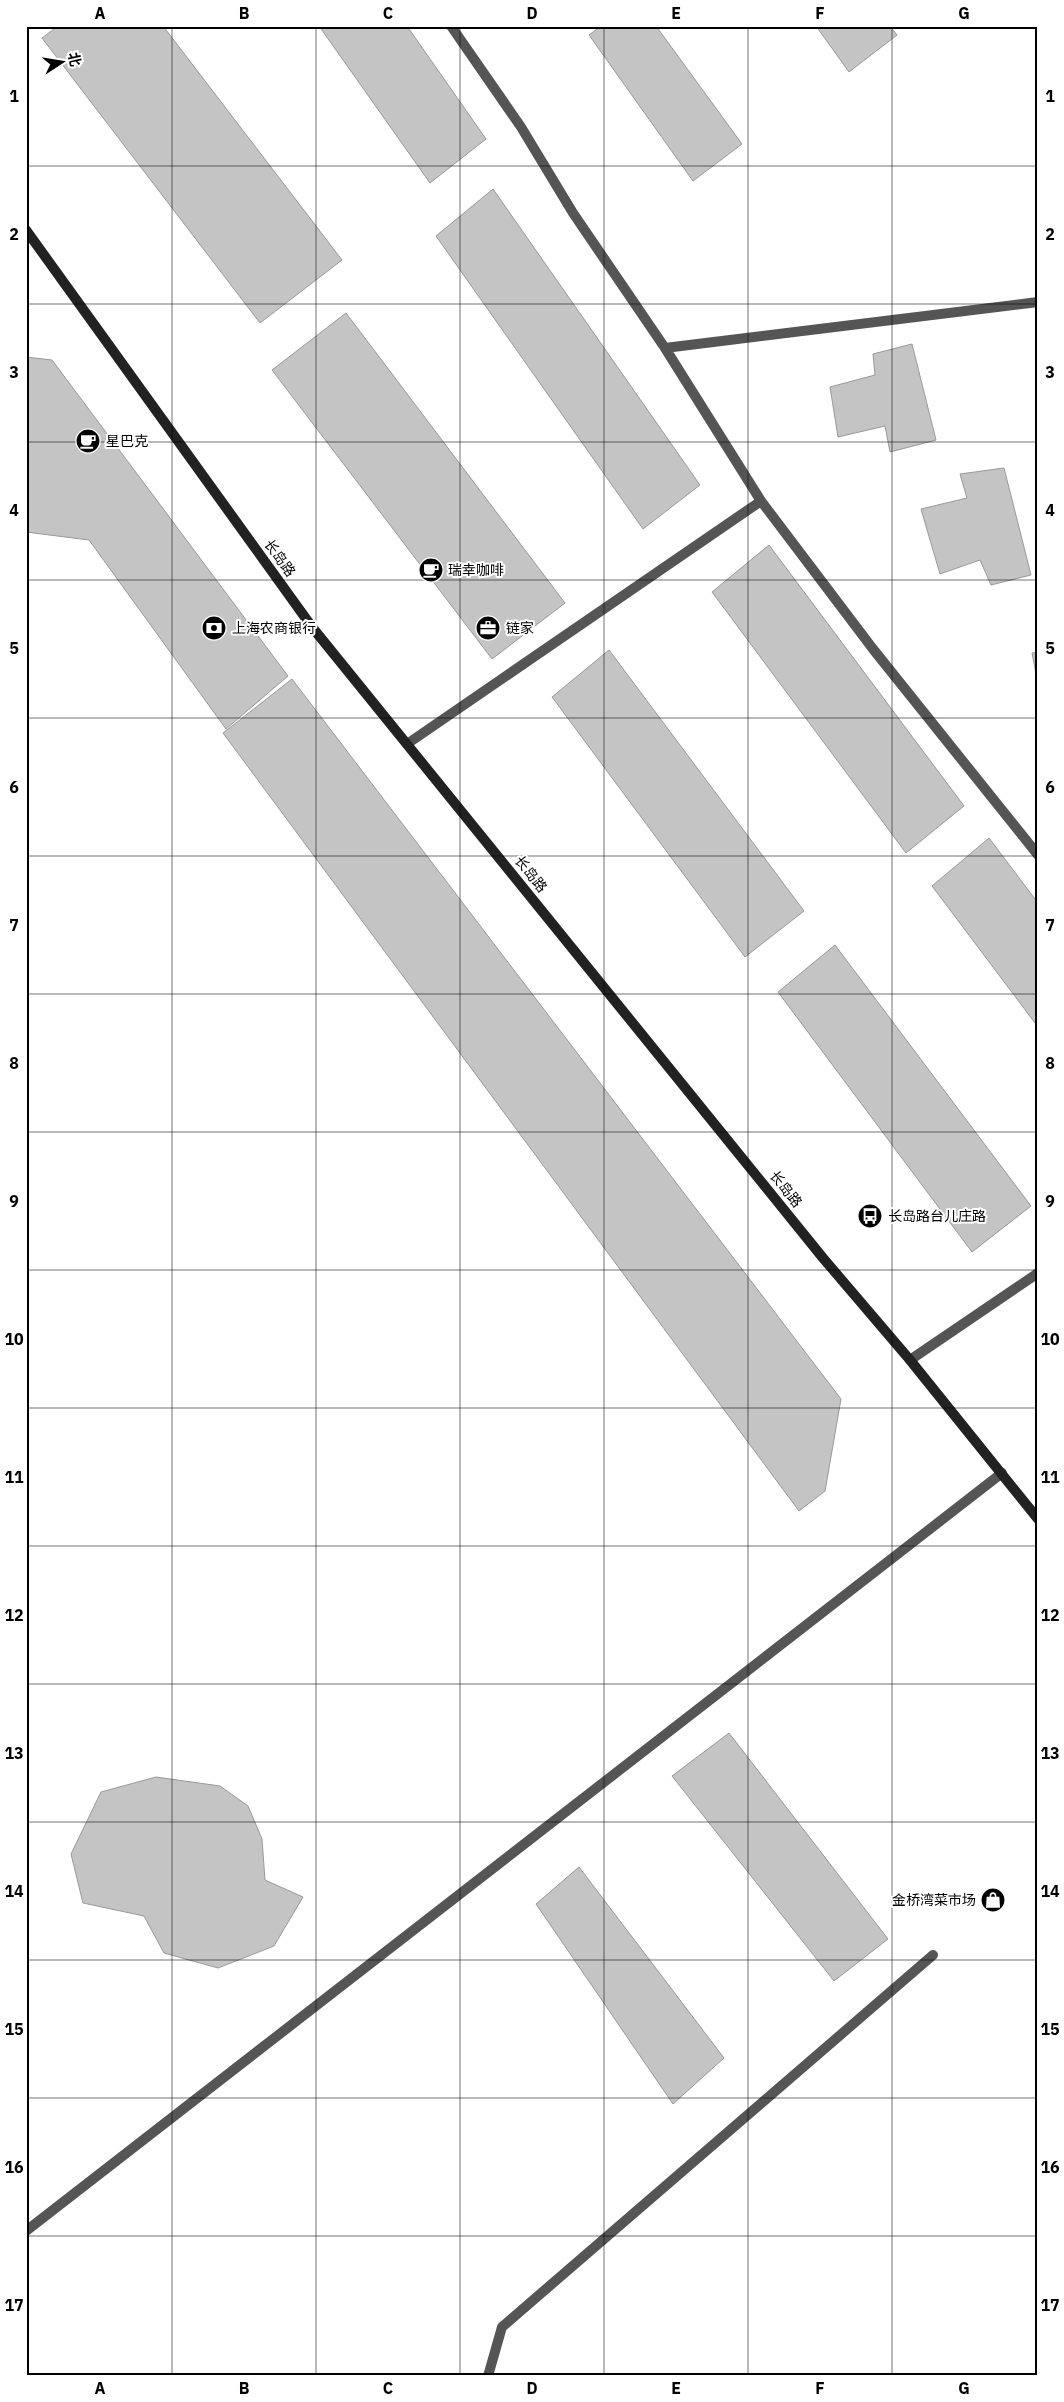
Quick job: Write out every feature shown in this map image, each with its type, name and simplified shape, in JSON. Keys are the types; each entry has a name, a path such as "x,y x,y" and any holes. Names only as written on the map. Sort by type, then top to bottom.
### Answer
{"street":[{"name":"长岛路","path":"26,230 312,627 1038,1519"}],"lane":[{"path":"451,26 521,127 573,213 665,348 761,501 873,649 1038,855"},
{"path":"665,348 1038,302"},
{"path":"407,744 761,501"},
{"path":"910,1360 1038,1273"},
{"path":"26,2232 1002,1473"},
{"path":"488,2376 502,2327 933,1955"}],"building":[{"path":"58,26 163,26 342,260 260,323 42,38"},
{"path":"319,26 407,26 486,139 430,183"},
{"path":"601,26 656,26 742,144 693,181 589,35"},
{"path":"816,26 890,26 897,35 849,72"},
{"path":"493,189 700,485 643,529 436,236"},
{"path":"346,313 565,603 492,659 272,370"},
{"path":"912,344 936,440 890,452 885,426 838,437 830,387 875,375 873,354"},
{"path":"26,357 52,360 288,676 226,729 89,540 26,532"},
{"path":"1004,468 1031,575 991,585 980,560 940,574 921,509 967,498 960,474"},
{"path":"769,545 964,806 906,853 712,592"},
{"path":"609,650 804,911 745,957 552,697"},
{"path":"1038,652 1038,684 1032,653"},
{"path":"292,679 841,1399 825,1491 799,1511 223,733"},
{"path":"989,838 1038,903 1038,1027 932,886"},
{"path":"835,945 1031,1206 972,1252 778,992"},
{"path":"729,1733 888,1939 834,1981 672,1776"},
{"path":"156,1777 220,1786 248,1806 262,1839 265,1880 303,1897 274,1946 218,1968 164,1953 144,1916 83,1903 71,1854 101,1792"},
{"path":"579,1867 724,2058 673,2104 536,1904"}],"place":[{"name":"星巴克","path":"88,441"},
{"name":"瑞幸咖啡","path":"431,570"},
{"name":"上海农商银行","path":"214,628"},
{"name":"链家","path":"488,628"},
{"name":"长岛路台儿庄路","path":"870,1216"},
{"name":"金桥湾菜市场","path":"993,1900"}]}
